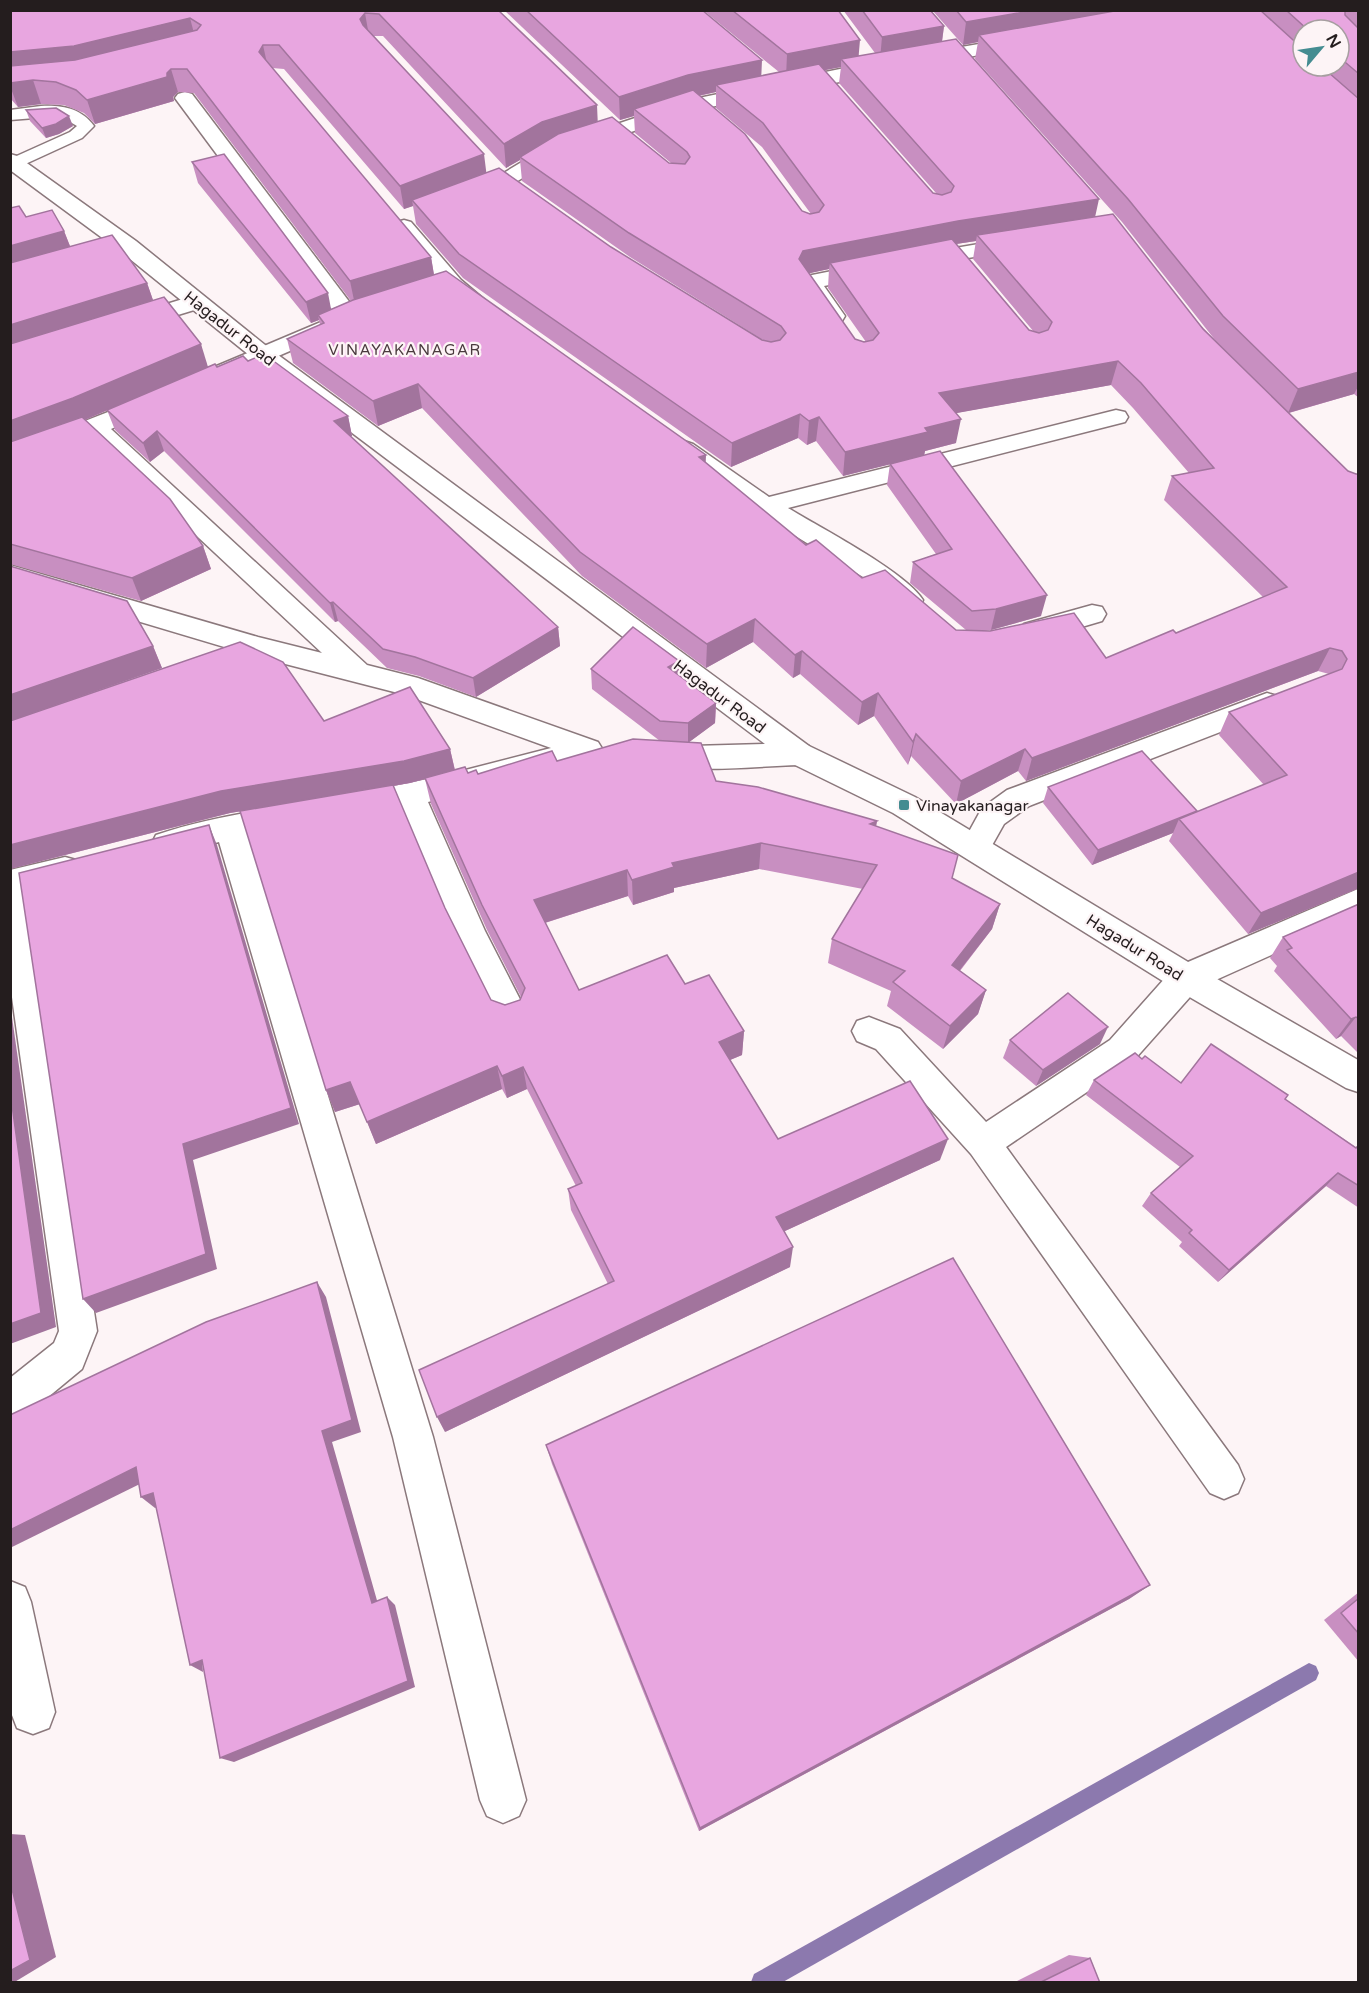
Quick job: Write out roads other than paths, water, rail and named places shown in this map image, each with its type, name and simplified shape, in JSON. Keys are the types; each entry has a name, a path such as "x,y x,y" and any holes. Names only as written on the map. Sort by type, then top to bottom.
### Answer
{"street":[{"path":"940,36 971,70"},
{"path":"451,201 504,181 552,152 696,104 955,52 1042,39"},
{"path":"859,49 874,68"},
{"path":"764,73 781,87"},
{"path":"823,79 838,96"},
{"path":"10,459 92,428 360,314 185,98"},
{"path":"696,104 712,118"},
{"path":"599,115 633,146"},
{"name":"Hagadur Road","path":"13,162 117,249 196,302 262,354 799,754 904,806 1186,978 1359,1077"},
{"path":"488,163 504,181 522,193"},
{"path":"404,215 442,289 492,313"},
{"path":"843,328 810,282 954,253 1045,239"},
{"path":"954,253 968,270"},
{"path":"109,330 196,302"},
{"path":"765,506 1116,417"},
{"path":"92,428 101,433 358,671"},
{"path":"667,437 765,506 882,577 926,614"},
{"path":"10,574 258,647 408,685 584,750 692,757 799,754"},
{"path":"10,595 41,584"},
{"path":"1013,636 1092,614"},
{"path":"213,663 258,647"},
{"path":"975,848 993,816 1018,798 1296,692"},
{"path":"138,850 230,827 410,796 584,750"},
{"path":"410,796 469,932 510,1013"},
{"path":"230,827 413,1437 503,1800"},
{"path":"10,1403 68,1356 78,1331 11,882 93,862"},
{"path":"984,1143 1122,1050 1186,978 1359,902"},
{"path":"869,1031 888,1039 984,1143 1224,1479"},
{"path":"10,1602 33,1712"}],"lane":[{"path":"10,116 44,110 65,111 79,116 86,126 76,135 13,162"}],"waterway":[{"path":"762,1982 1309,1673"}],"place":[{"name":"Vinayakanagar","path":"904,805"}],"district":[{"name":"VINAYAKANAGAR","path":"405,350"}]}
